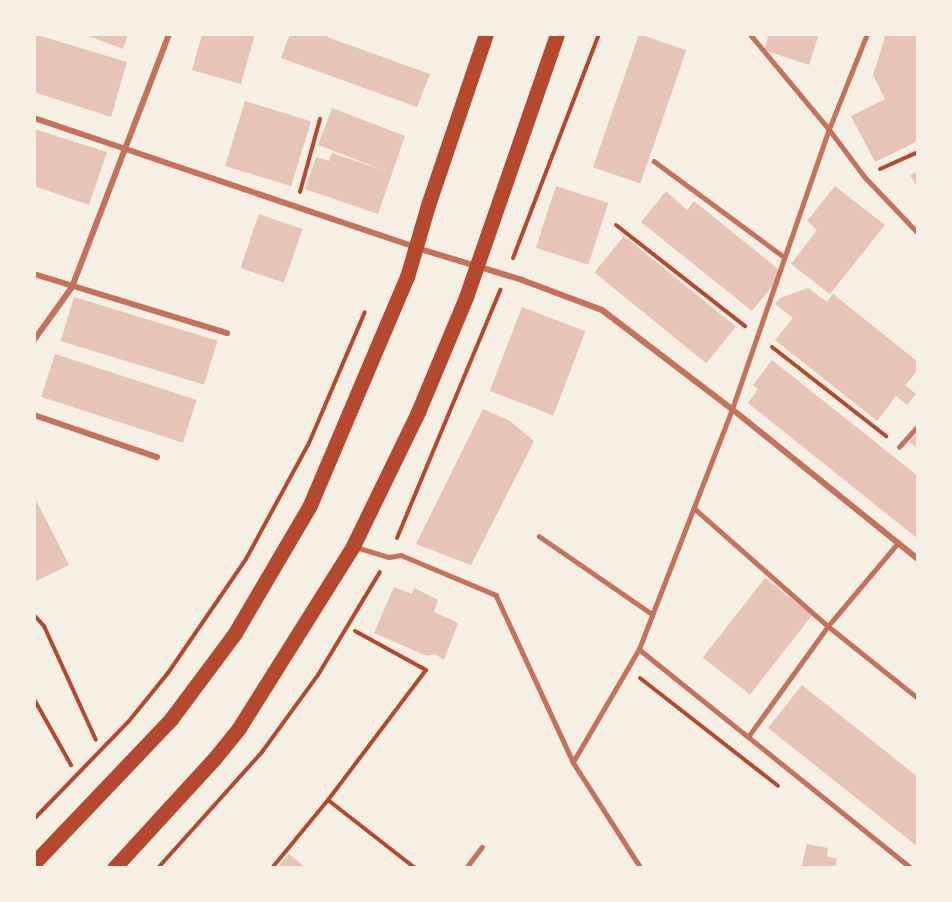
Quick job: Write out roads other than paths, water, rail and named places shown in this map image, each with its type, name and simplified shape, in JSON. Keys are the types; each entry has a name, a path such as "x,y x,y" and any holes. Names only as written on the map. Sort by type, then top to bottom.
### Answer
{"main road":[{"path":"34,862 171,719 235,633 309,505 398,299 417,248 428,205 486,34"},
{"path":"120,865 240,728 353,546 418,412 477,266 557,34"}],"street":[{"path":"34,340 72,287 127,149 169,34"},
{"path":"34,117 602,310 732,409 918,559"},
{"path":"34,274 227,333"},
{"path":"34,415 157,457"}],"lane":[{"path":"750,34 829,129 864,177 918,233"},
{"path":"573,762 639,649 732,409 759,336 783,256 829,129 867,34"},
{"path":"654,161 783,256"},
{"path":"899,447 918,426"},
{"path":"694,508 828,627 918,698"},
{"path":"539,536 652,614"},
{"path":"748,737 828,627 898,543"},
{"path":"353,546 389,557 401,555 496,595 573,762 641,867"},
{"path":"639,649 911,867"},
{"path":"465,867 482,847"}]}
